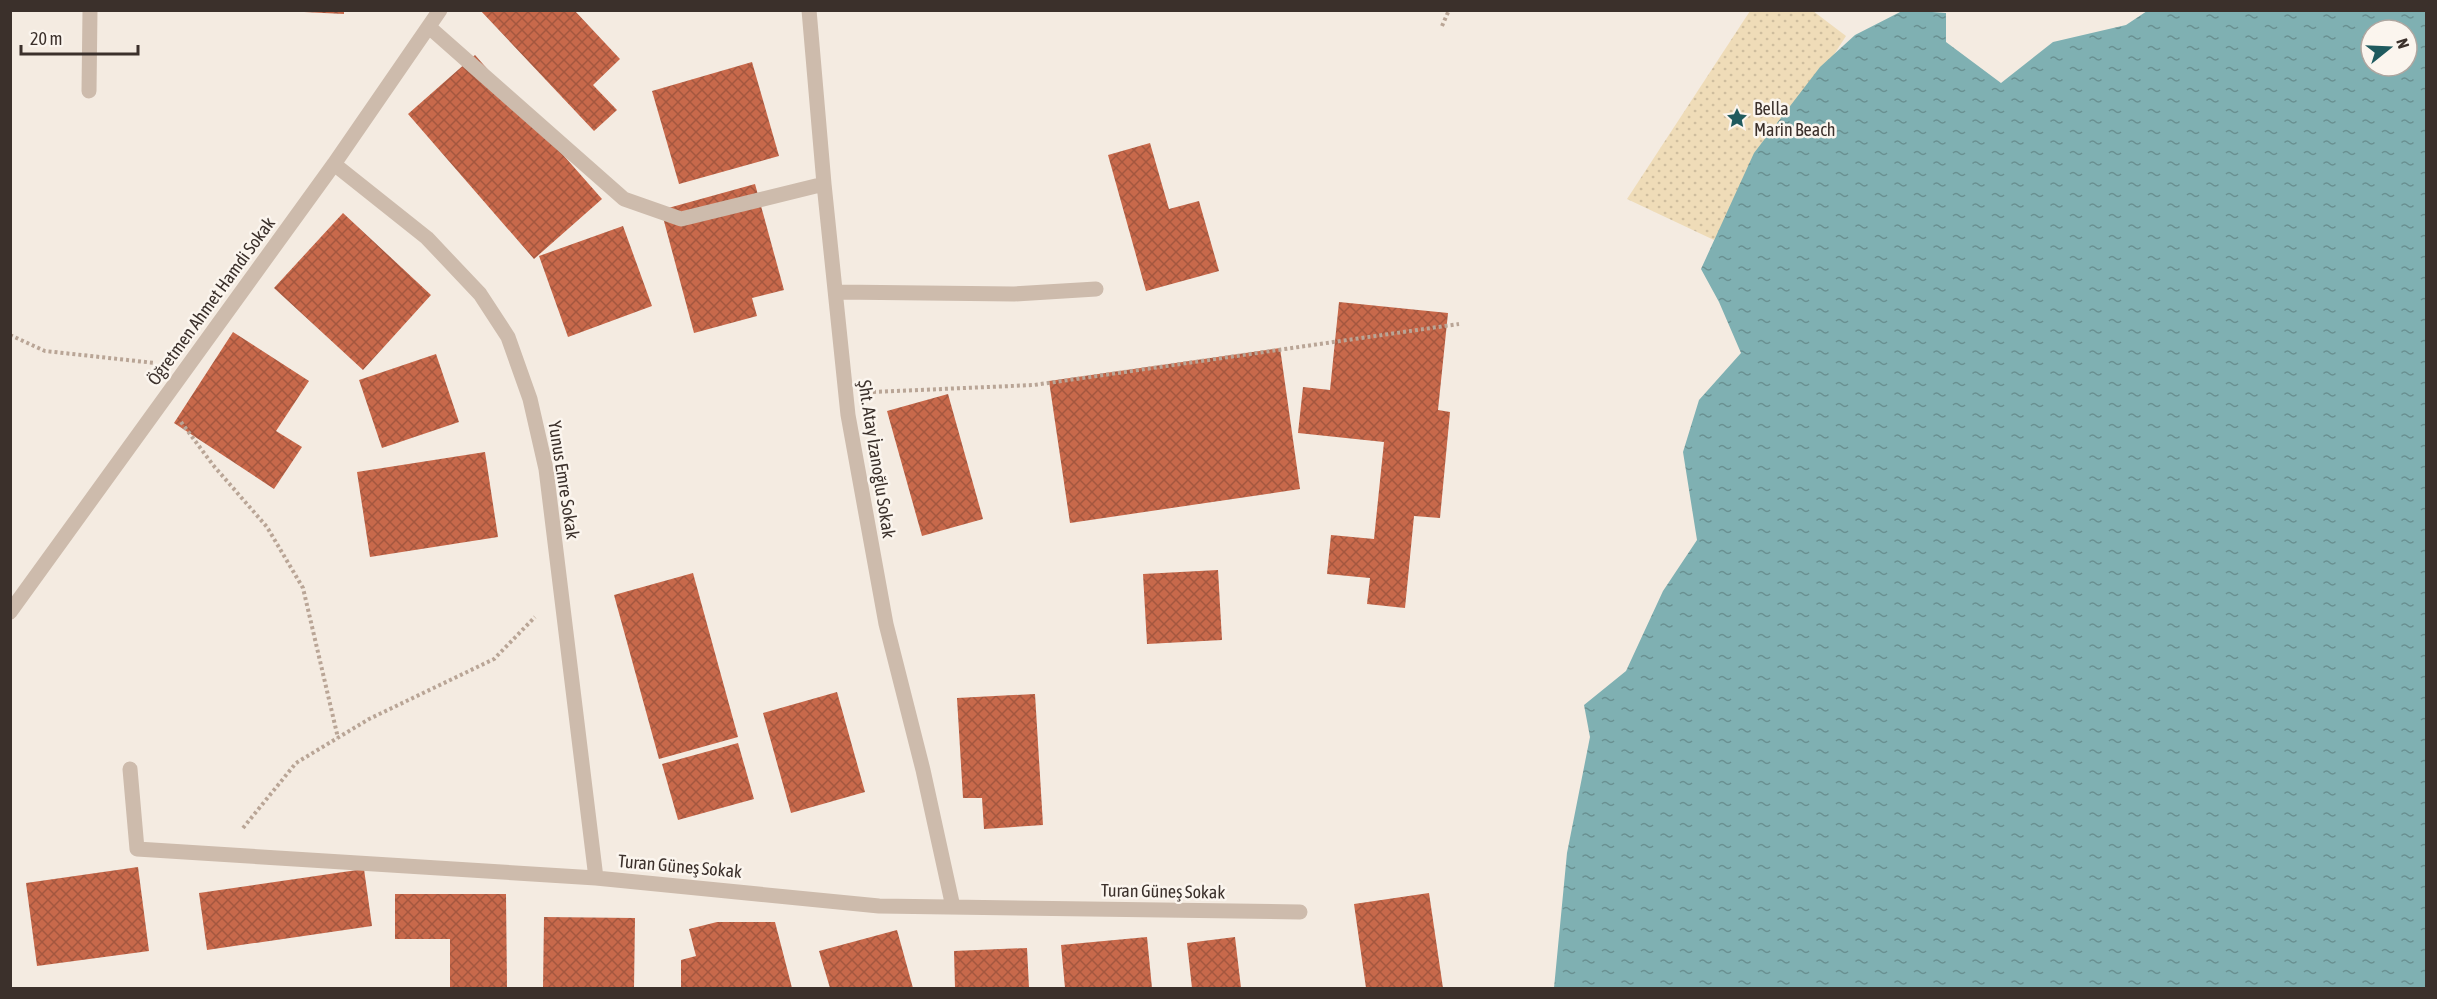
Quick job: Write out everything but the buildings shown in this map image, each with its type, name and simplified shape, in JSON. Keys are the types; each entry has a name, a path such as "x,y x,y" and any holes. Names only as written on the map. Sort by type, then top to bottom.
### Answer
{"street":[{"path":"89,91 90,10"},
{"name":"Öğretmen Ahmet Hamdi Sokak","path":"10,612 334,164 441,10"},
{"name":"Şht. Atay İzanoğlu Sokak","path":"810,10 824,184 846,393 886,624 923,771 953,907"},
{"path":"429,27 624,199 681,219 824,184"},
{"name":"Yunus Emre Sokak","path":"334,164 427,238 480,294 508,337 530,399 546,469 596,878"},
{"path":"837,292 1014,294 1096,289"},
{"name":"Turan Güneş Sokak","path":"130,769 137,849 596,878 879,906 1300,912"}],"path":[{"path":"1442,26 1449,10"},
{"path":"846,393 1034,385 1459,324"},
{"path":"10,334 45,351 187,367"},
{"path":"164,400 213,465 267,527 303,588 338,738"},
{"path":"221,854 296,763 369,719 494,659 561,590"}],"sand":[{"name":"Bella Marin Beach","path":"1750,11 1813,11 1846,36 1714,240 1627,199"}],"water":[{"path":"1904,10 1946,13 1946,42 2001,83 2053,42 2126,25 2147,11 2426,11 2426,988 1554,988 1567,853 1590,737 1584,705 1626,671 1663,591 1697,540 1683,452 1699,400 1741,353 1719,302 1701,269 1754,153 1820,67 1855,35"}],"place":[{"name":"Bella Marin Beach","path":"1737,118"}]}
